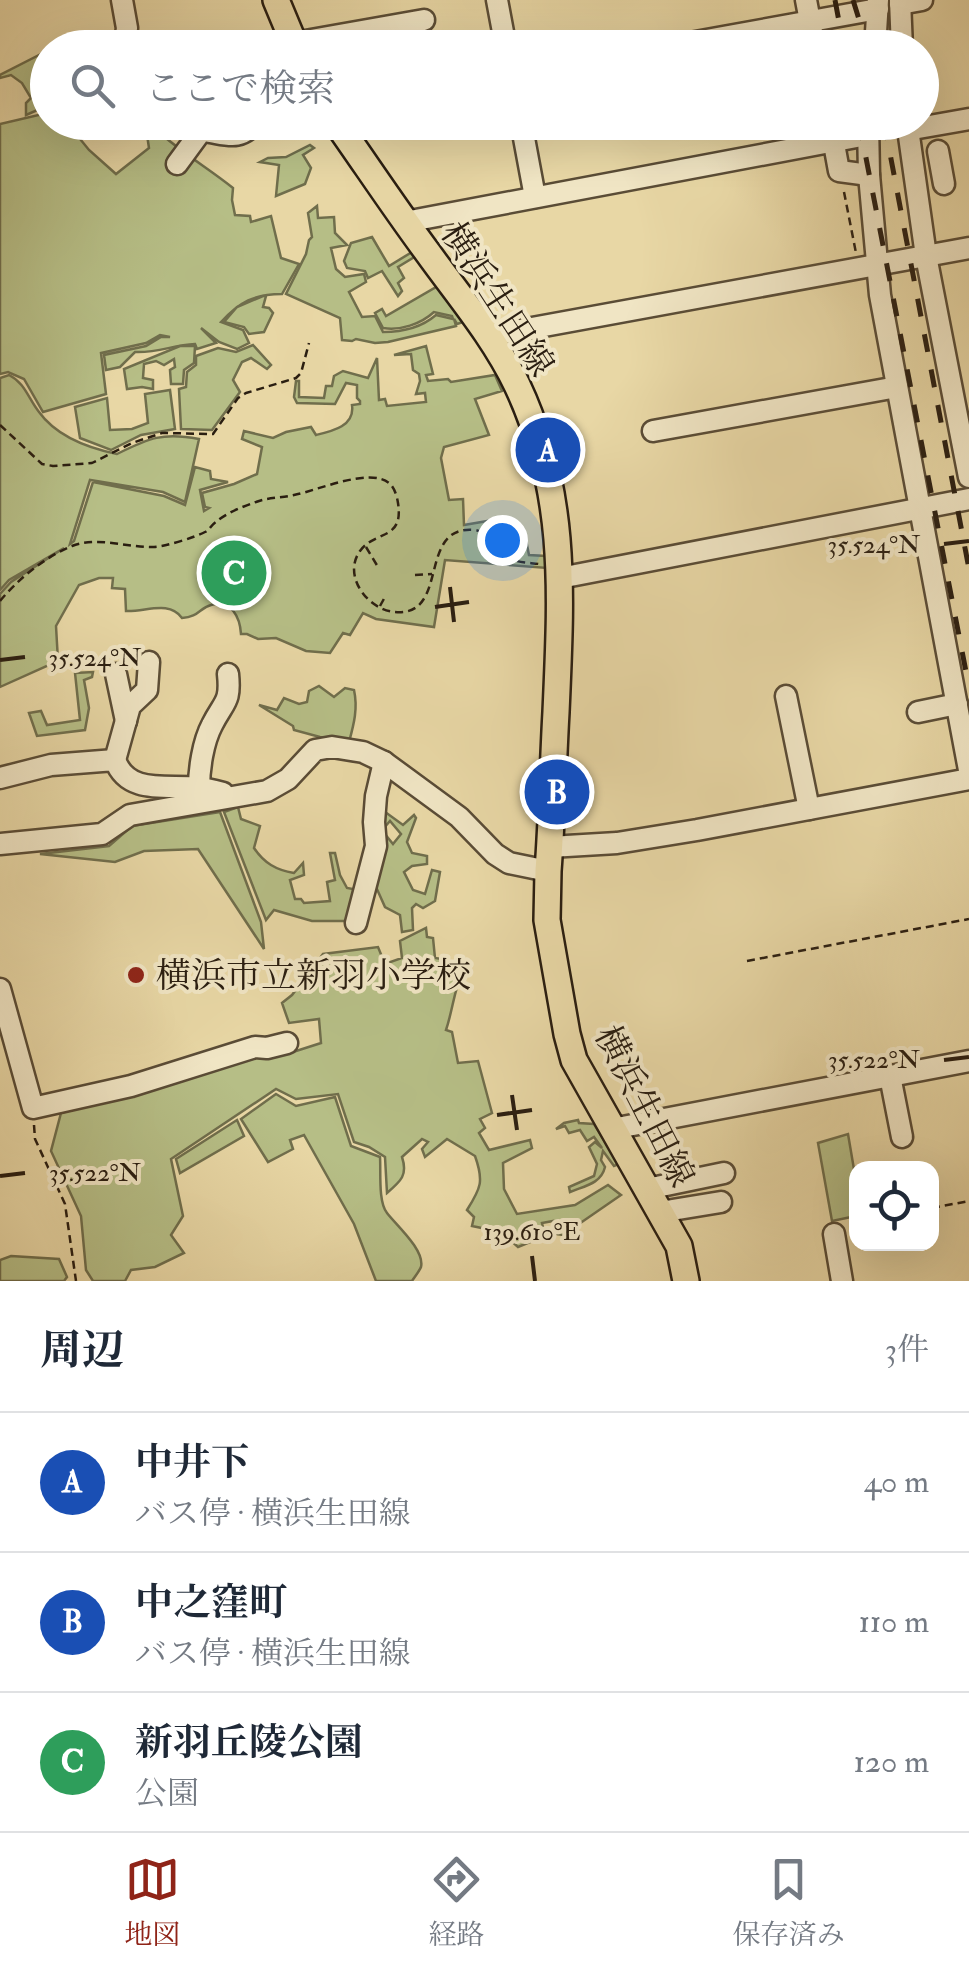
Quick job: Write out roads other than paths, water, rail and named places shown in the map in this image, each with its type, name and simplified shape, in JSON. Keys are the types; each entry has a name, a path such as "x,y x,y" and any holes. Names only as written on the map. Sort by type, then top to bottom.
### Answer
{"main road":[{"path":"276,0 289,30"},
{"name":"横浜生田線","path":"348,140 489,336 520,393 542,450 554,499 560,572 548,920 567,1034 574,1060 682,1254 686,1281"}],"street":[{"path":"122,0 127,30"},
{"path":"498,0 503,30"},
{"path":"901,30 900,2 922,0"},
{"path":"731,30 808,10 878,4 876,30"},
{"path":"372,30 424,20"},
{"path":"939,122 969,119"},
{"path":"177,164 195,140"},
{"path":"524,140 535,197"},
{"path":"405,222 795,140"},
{"path":"834,140 840,171 869,175"},
{"path":"867,140 869,267 880,295 969,770"},
{"path":"909,140 926,256 969,477"},
{"path":"938,151 944,184"},
{"path":"489,336 969,248"},
{"path":"653,431 898,387"},
{"path":"560,572 969,500"},
{"path":"149,662 147,690 130,706 115,760 120,771 132,782 236,796"},
{"path":"116,674 126,721"},
{"path":"199,788 210,728 230,695 228,674"},
{"path":"786,696 809,809"},
{"path":"918,712 957,704"},
{"path":"0,844 102,834 130,816 267,791 288,779 315,750 332,747 363,752 384,762 458,817 494,854 509,863 549,859 618,842 969,778"},
{"path":"0,778 50,765 115,760"},
{"path":"356,923 376,846 376,796 384,762"},
{"path":"0,989 33,1108 131,1086 255,1046 267,1048 287,1043"},
{"path":"612,1130 969,1061"},
{"path":"890,1076 902,1138"},
{"path":"647,1189 724,1173"},
{"path":"660,1212 721,1202"},
{"path":"834,1234 842,1281"}],"railway":[{"path":"835,0 841,30"},
{"path":"853,0 862,30"},
{"path":"863,140 969,687"},
{"path":"887,140 969,569"}],"place":[{"name":"中井下","path":"548,450"},
{"name":"新羽丘陵公園","path":"234,573"},
{"name":"中之窪町","path":"557,792"},
{"name":"横浜市立新羽小学校","path":"136,975"}]}
